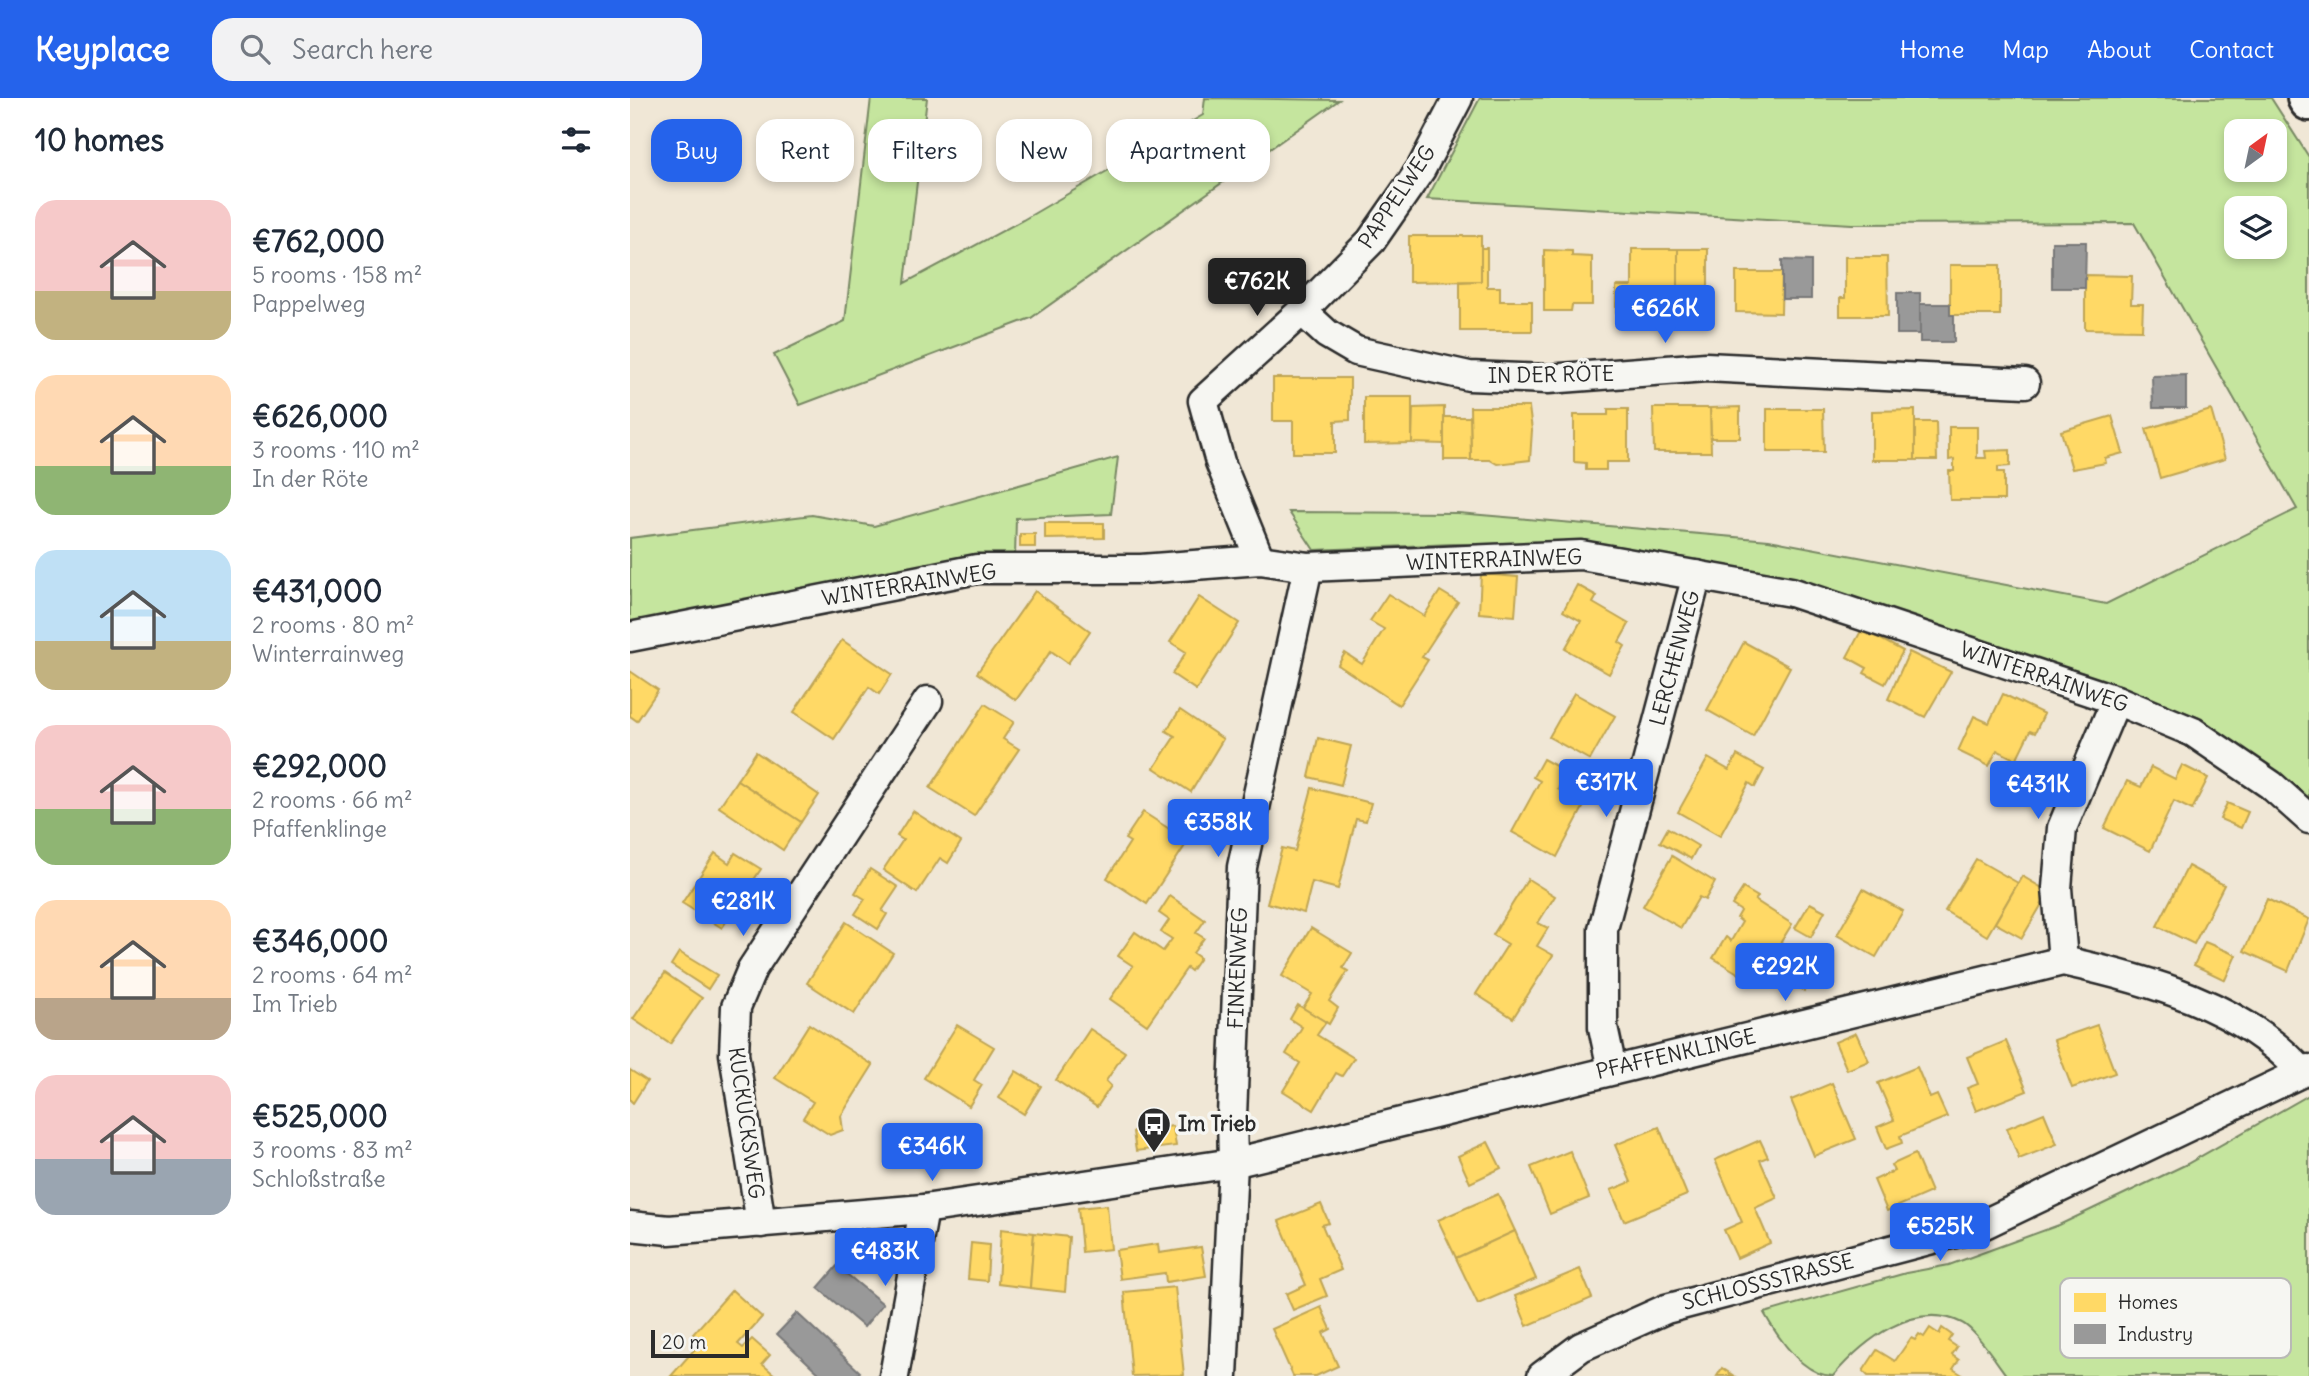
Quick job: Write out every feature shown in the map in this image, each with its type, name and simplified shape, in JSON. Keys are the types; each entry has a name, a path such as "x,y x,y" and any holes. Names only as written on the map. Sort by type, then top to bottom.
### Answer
{"street":[{"name":"PAPPELWEG","path":"1260,560 1220,462 1203,401 1302,311 1371,240 1421,169 1458,98"},
{"name":"IN DER RÖTE","path":"1302,311 1327,334 1356,351 1469,376 1548,379 1706,367 2025,383"},
{"name":"WINTERRAINWEG","path":"630,637 977,569 1141,569 1260,560 1308,567 1581,555 1791,592 2116,700 2193,732 2271,785 2309,819"},
{"name":"FINKENWEG","path":"1223,1376 1242,867 1308,567"},
{"name":"LERCHENWEG","path":"1612,1069 1602,1027 1603,929 1697,575"},
{"path":"2063,961 2057,888 2062,828 2116,700"},
{"name":"KUCKUCKSWEG","path":"761,1223 734,1054 736,1007 752,969 928,701"},
{"name":"PFAFFENKLINGE","path":"1233,1163 2063,961 2126,974 2241,1020 2305,1070"},
{"name":"SCHLOSSSTRASSE","path":"1542,1376 1581,1348 1665,1308 1978,1227 2305,1070"},
{"path":"630,1226 670,1230 925,1209 1233,1163"},
{"path":"894,1376 925,1209"}],"green space":[{"path":"871,98 927,98 925,119 869,119"},
{"path":"1205,98 1339,100 1270,149 1270,119 1196,119 1203,115"},
{"path":"1480,98 2271,98 2285,119 2224,119 2224,182 2287,182 2287,123 2309,157 2309,798 2202,719 2083,673 1789,578 1703,562 1590,546 1453,544 1314,550 1289,512 1458,513 1769,540 2106,604 2297,509 2134,223 1852,224 1427,199"},
{"path":"868,124 868,182 917,182 905,283 1092,182 1106,172 1106,182 1223,182 1031,318 800,405 774,355 845,321"},
{"path":"1118,457 1111,514 1016,518 1015,558 630,627 630,538 812,515 874,526"},
{"path":"2309,1095 2309,1376 2007,1376 1967,1326 1944,1317 1926,1316 1891,1327 1859,1350 1833,1376 1822,1374 1801,1362 1776,1333 1764,1313 1906,1273 1949,1265 2059,1225 2187,1164"}],"building: Homes":[{"path":"1409,236 1481,236 1481,281 1409,282"},
{"path":"1481,248 1487,248 1487,287 1500,287 1500,301 1532,301 1532,331 1460,331 1460,282 1481,281"},
{"path":"1632,249 1678,249 1678,313 1616,313 1616,286 1632,286"},
{"path":"1678,249 1708,249 1708,286 1678,286"},
{"path":"1544,250 1572,251 1572,256 1592,257 1592,305 1572,305 1571,311 1544,311"},
{"path":"1845,257 1887,257 1888,316 1840,316 1840,298 1845,298"},
{"path":"1950,265 2000,265 2000,315 1950,315"},
{"path":"1736,272 1782,272 1781,313 1736,312"},
{"path":"2085,275 2132,276 2131,304 2143,304 2142,330 2085,329"},
{"path":"1273,378 1350,378 1350,420 1335,421 1335,453 1293,453 1293,421 1273,421"},
{"path":"1364,397 1412,397 1412,443 1364,444"},
{"path":"1444,407 1444,444 1412,443 1413,408"},
{"path":"1470,407 1529,407 1532,430 1530,460 1497,464 1490,460 1471,460"},
{"path":"1740,407 1740,438 1711,438 1710,408"},
{"path":"1653,408 1710,408 1711,452 1654,452"},
{"path":"1608,409 1628,409 1628,462 1606,462 1606,470 1586,470 1586,463 1574,462 1574,415 1608,415"},
{"path":"1767,409 1823,409 1824,452 1767,452"},
{"path":"1915,410 1915,460 1872,460 1872,411"},
{"path":"2211,410 2225,459 2160,478 2146,429"},
{"path":"2112,416 2123,453 2105,458 2106,463 2072,469 2061,431"},
{"path":"1444,417 1470,417 1471,460 1444,460"},
{"path":"1915,422 1936,422 1937,460 1915,460"},
{"path":"1949,427 1977,427 1977,458 1986,458 1985,451 2010,450 2010,466 1998,467 1998,472 2004,472 2004,500 1950,500 1949,471 1954,471 1954,459 1949,460"},
{"path":"1045,523 1104,523 1104,538 1045,539"},
{"path":"1020,534 1035,534 1035,547 1020,547"},
{"path":"1481,574 1518,577 1515,616 1479,613"},
{"path":"1577,585 1597,596 1593,603 1629,624 1619,642 1625,646 1609,674 1565,649 1581,621 1563,611"},
{"path":"1035,591 1090,631 1068,663 1051,651 1016,700 977,673"},
{"path":"1440,591 1458,602 1422,657 1428,660 1399,705 1338,665 1345,653 1362,664 1384,629 1370,621 1388,594 1424,616"},
{"path":"1199,597 1239,623 1196,690 1172,674 1186,652 1170,642"},
{"path":"1862,629 1903,651 1885,684 1864,673 1867,668 1847,657"},
{"path":"842,640 892,674 879,694 869,687 834,739 794,712"},
{"path":"1744,642 1790,667 1753,736 1707,710"},
{"path":"1909,652 1951,672 1925,717 1888,699"},
{"path":"630,671 658,690 637,721 630,716"},
{"path":"1574,693 1615,716 1590,760 1549,737"},
{"path":"2003,694 2044,714 2035,733 2030,731 2016,760 1997,750 1989,766 1958,751 1974,716 1989,723"},
{"path":"985,704 1014,722 1003,739 1019,749 974,816 930,788"},
{"path":"1180,710 1223,739 1191,792 1154,768 1175,736 1166,731"},
{"path":"1318,738 1351,746 1341,785 1309,777"},
{"path":"756,752 819,795 801,822 737,780"},
{"path":"1737,755 1764,770 1755,787 1749,783 1720,836 1678,812 1708,758 1729,770"},
{"path":"1543,759 1567,772 1558,789 1585,804 1557,857 1512,832 1540,781 1533,777"},
{"path":"2182,765 2208,778 2192,810 2174,801 2150,851 2104,828 2127,781 2141,787 2151,767 2175,779"},
{"path":"737,780 801,822 783,850 719,807"},
{"path":"1312,788 1371,803 1366,821 1356,819 1338,889 1312,882 1304,913 1267,903 1282,848 1295,851"},
{"path":"2227,803 2248,812 2241,828 2220,819"},
{"path":"913,811 961,842 948,863 940,858 917,893 883,870 903,840 897,836"},
{"path":"1143,812 1188,841 1147,904 1107,878 1130,842 1125,839"},
{"path":"1668,828 1698,846 1691,859 1660,842"},
{"path":"715,853 729,863 735,853 761,869 722,928 682,903"},
{"path":"1672,856 1715,882 1705,900 1699,897 1681,928 1643,906"},
{"path":"1976,859 2018,883 1987,936 1945,911"},
{"path":"2188,866 2224,885 2194,944 2157,926"},
{"path":"870,869 898,887 882,911 887,914 878,929 855,914 865,899 855,893"},
{"path":"2022,876 2049,892 2022,938 1995,923"},
{"path":"1528,879 1555,896 1538,923 1548,928 1537,946 1553,955 1513,1018 1476,994 1508,944 1493,935"},
{"path":"1743,888 1758,897 1755,900 1792,924 1760,976 1746,967 1741,975 1713,958 1726,937 1731,941 1742,922 1737,918 1741,911 1732,905"},
{"path":"1863,889 1903,911 1876,957 1837,935"},
{"path":"1170,896 1205,920 1196,933 1204,938 1193,953 1200,958 1191,971 1187,968 1147,1025 1110,999 1133,966 1118,956 1135,932 1163,951 1172,939 1161,932 1169,920 1159,913"},
{"path":"2267,899 2309,919 2288,971 2244,951"},
{"path":"1810,903 1825,911 1811,937 1795,928"},
{"path":"846,922 893,953 854,1014 807,983"},
{"path":"1311,928 1352,953 1343,968 1348,971 1329,1001 1338,1008 1329,1024 1303,1008 1312,994 1282,976"},
{"path":"2205,942 2236,955 2225,980 2194,965"},
{"path":"679,952 717,975 708,989 671,965"},
{"path":"1799,957 1818,968 1804,991 1785,980"},
{"path":"665,973 702,998 670,1044 633,1019"},
{"path":"1298,1005 1326,1022 1317,1035 1354,1058 1342,1076 1336,1073 1314,1110 1283,1091 1300,1063 1286,1054 1302,1027 1290,1019"},
{"path":"809,1024 873,1065 841,1116 843,1130 830,1135 803,1118 813,1102 775,1078"},
{"path":"957,1025 994,1047 974,1080 982,1085 969,1106 924,1078"},
{"path":"2097,1025 2115,1073 2072,1088 2054,1040"},
{"path":"1090,1029 1125,1052 1106,1081 1111,1086 1097,1107 1056,1080"},
{"path":"1856,1033 1869,1061 1847,1070 1835,1042"},
{"path":"2006,1041 2027,1091 1976,1111 1967,1088 1978,1084 1967,1057"},
{"path":"1917,1067 1930,1098 1937,1095 1947,1117 1900,1136 1902,1143 1886,1149 1877,1127 1894,1120 1878,1083"},
{"path":"630,1070 647,1081 633,1103 630,1100"},
{"path":"1016,1071 1041,1086 1024,1114 999,1098"},
{"path":"1832,1083 1856,1139 1814,1156 1791,1100"},
{"path":"2044,1113 2057,1144 2019,1159 2007,1128"},
{"path":"1173,1126 1176,1146 1136,1151 1133,1132"},
{"path":"1659,1127 1687,1195 1624,1221 1611,1190 1631,1182 1615,1145"},
{"path":"1760,1140 1768,1157 1760,1160 1777,1198 1755,1208 1770,1243 1737,1258 1724,1230 1742,1222 1715,1160"},
{"path":"1488,1142 1501,1168 1470,1183 1458,1156"},
{"path":"1570,1151 1589,1198 1550,1214 1531,1167"},
{"path":"1915,1154 1931,1192 1887,1211 1874,1180 1894,1171 1891,1165"},
{"path":"1498,1194 1515,1231 1456,1258 1438,1220"},
{"path":"1321,1204 1329,1223 1322,1225 1341,1270 1320,1279 1327,1296 1293,1310 1286,1294 1306,1285 1279,1221"},
{"path":"1107,1205 1111,1249 1082,1252 1078,1208"},
{"path":"1001,1229 1034,1233 1030,1288 998,1284"},
{"path":"1515,1231 1536,1279 1478,1304 1456,1258"},
{"path":"1034,1233 1069,1237 1065,1292 1030,1288"},
{"path":"971,1243 989,1245 987,1281 968,1279"},
{"path":"1158,1244 1159,1253 1201,1247 1206,1276 1166,1282 1165,1273 1120,1279 1116,1250"},
{"path":"1580,1269 1592,1298 1527,1326 1515,1296"},
{"path":"1175,1287 1184,1375 1132,1376 1124,1292"},
{"path":"732,1290 762,1317 738,1344 743,1348 752,1339 770,1355 762,1364 776,1376 671,1376 702,1341 693,1334"},
{"path":"1321,1307 1331,1329 1323,1333 1338,1366 1316,1376 1293,1376 1272,1329"},
{"path":"1930,1328 1939,1334 1942,1328 1952,1335 1948,1341 1957,1347 1952,1355 1959,1360 1953,1369 1964,1376 1868,1376 1863,1371 1877,1350 1895,1361 1911,1338 1915,1340 1919,1334 1924,1337"},
{"path":"1722,1368 1734,1376 1717,1376"}],"building: Industry":[{"path":"2052,242 2086,242 2085,288 2052,288"},
{"path":"1782,260 1811,261 1811,299 1782,299"},
{"path":"1897,293 1920,293 1920,334 1897,334"},
{"path":"1920,304 1950,304 1950,315 1954,315 1954,342 1920,342"},
{"path":"2186,375 2186,408 2153,408 2152,376"},
{"path":"837,1266 883,1304 864,1327 818,1288"},
{"path":"797,1313 860,1372 856,1376 822,1376 777,1334"}],"place":[{"name":"Im Trieb","path":"1154,1154"}]}
